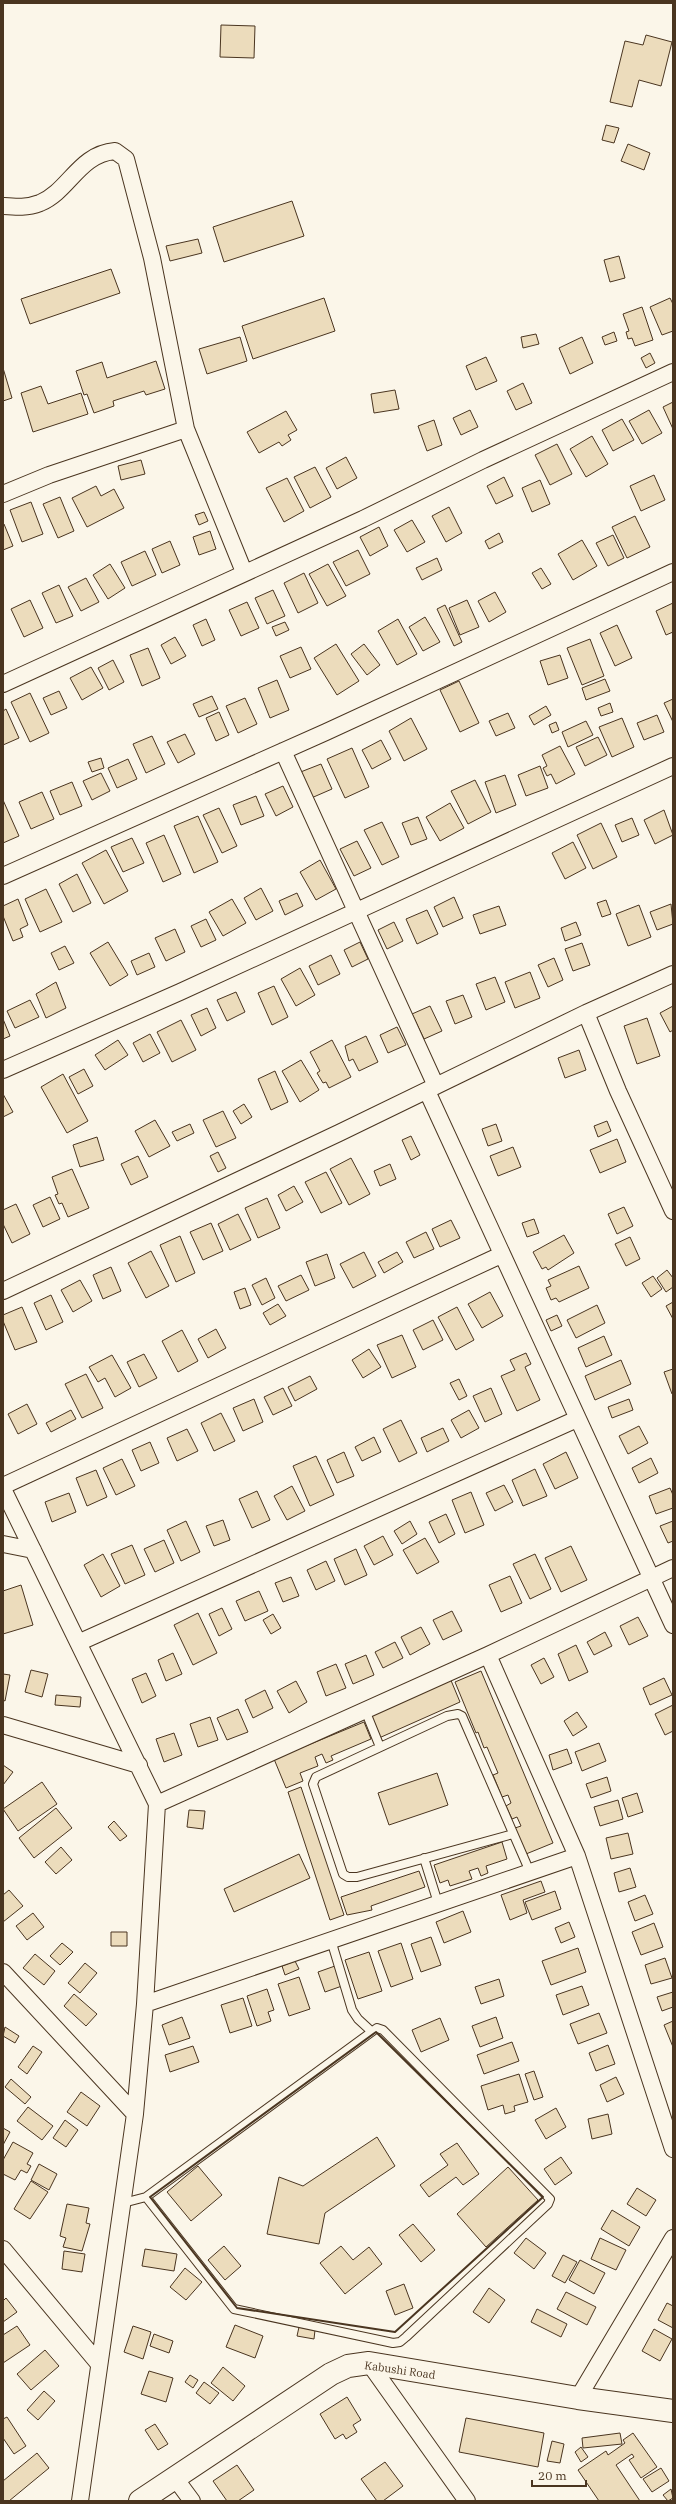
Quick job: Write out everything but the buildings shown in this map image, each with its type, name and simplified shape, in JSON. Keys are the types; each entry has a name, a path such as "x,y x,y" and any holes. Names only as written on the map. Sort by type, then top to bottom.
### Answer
{"main road":[{"name":"Kabushi Road","path":"140,2501 331,2374 348,2366 369,2364 578,2398 673,2411"}],"street":[{"path":"3,206 26,207 42,202 86,162 102,152 115,151 126,159 152,258 186,429 244,572"},
{"path":"3,684 244,572 363,519 483,460 673,372"},
{"path":"3,494 49,475 186,429"},
{"path":"3,876 283,751 673,572"},
{"path":"283,751 432,1088 501,1255 673,1625"},
{"path":"3,1070 180,992 673,766"},
{"path":"3,1291 432,1088 586,1013 673,974"},
{"path":"586,1013 618,1091 668,1187 673,1211"},
{"path":"80,2501 135,2114 145,2004 157,1804 80,1642 3,1488 501,1255"},
{"path":"80,1642 576,1419"},
{"path":"3,1544 33,1550"},
{"path":"157,1804 488,1655 673,1568"},
{"path":"488,1655 577,1856 673,2149"},
{"path":"3,1725 139,1765"},
{"path":"145,2004 577,1856"},
{"path":"3,1972 135,2114"},
{"path":"578,2398 673,2238"},
{"path":"3,2249 99,2364"},
{"path":"369,2364 467,2501"},
{"path":"175,2478 192,2501"}],"lane":[{"path":"365,1710 380,1747"},
{"path":"512,1834 357,1877 348,1877 343,1874 313,1784 316,1777 447,1716 458,1714 462,1716 512,1834 530,1872"},
{"path":"424,1858 438,1903"},
{"path":"331,1940 352,2010 358,2019 371,2031"},
{"path":"122,2203 146,2197 377,2028 382,2030 550,2199 548,2204 400,2342 393,2343 234,2309 146,2197"}],"wall":[{"path":"376,2032 543,2197 395,2332 237,2308 150,2197 376,2032"}]}
